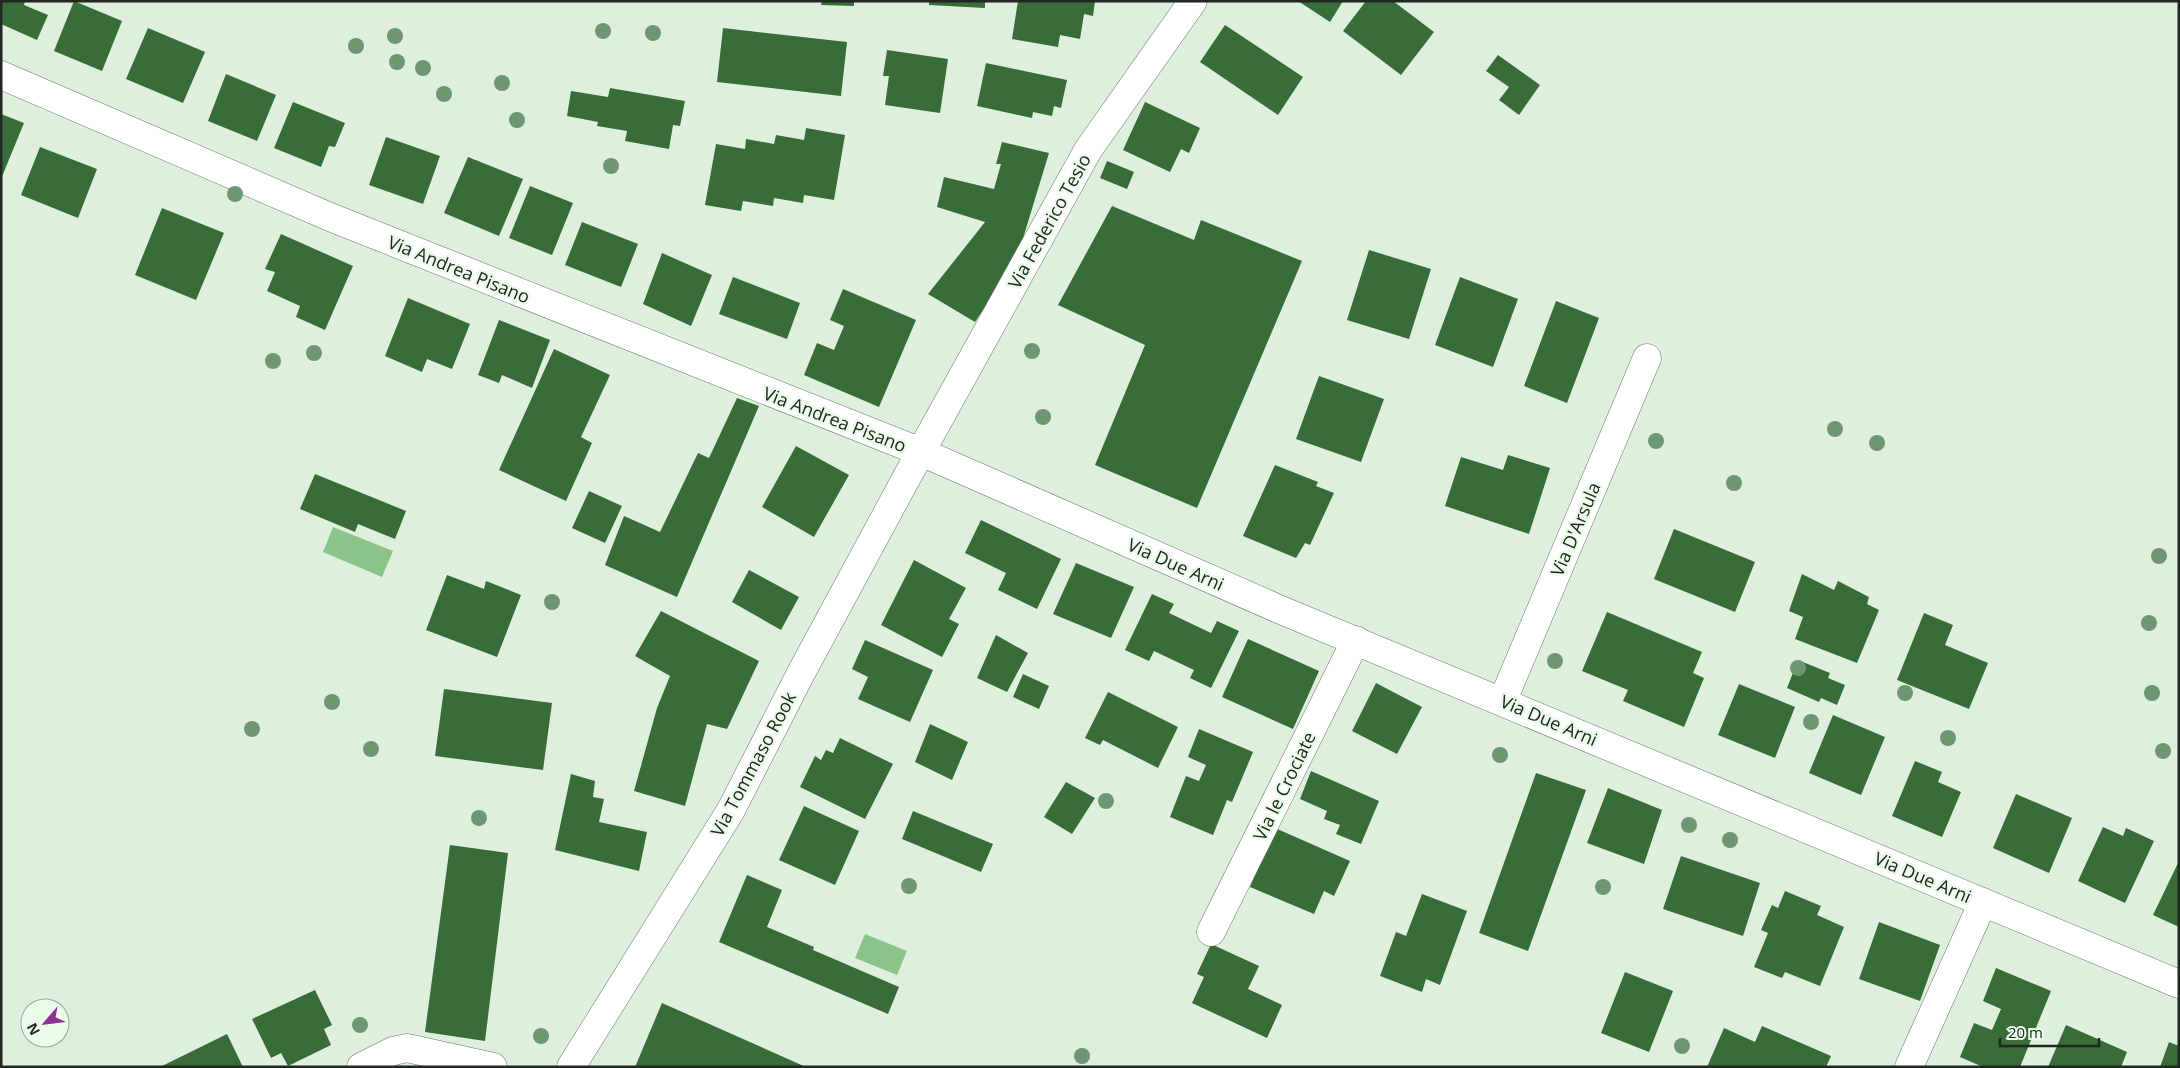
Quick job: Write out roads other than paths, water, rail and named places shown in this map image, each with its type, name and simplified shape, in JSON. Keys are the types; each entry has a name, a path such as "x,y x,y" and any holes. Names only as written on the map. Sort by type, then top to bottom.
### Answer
{"street":[{"name":"Via Federico Tesio","path":"921,452 1088,150 1191,2"},
{"name":"Via Andrea Pisano","path":"1,74 330,217 921,452"},
{"name":"Via D'Arsula","path":"1503,700 1647,358"},
{"name":"Via Due Arni","path":"921,452 1356,640 2179,984"},
{"name":"Via Tommaso Rook","path":"571,1067 731,810 801,673 921,452"},
{"name":"Via le Crociate","path":"1212,932 1356,640"},
{"path":"1909,1067 1983,902"},
{"path":"361,1067 393,1051 407,1048 493,1067"}]}
